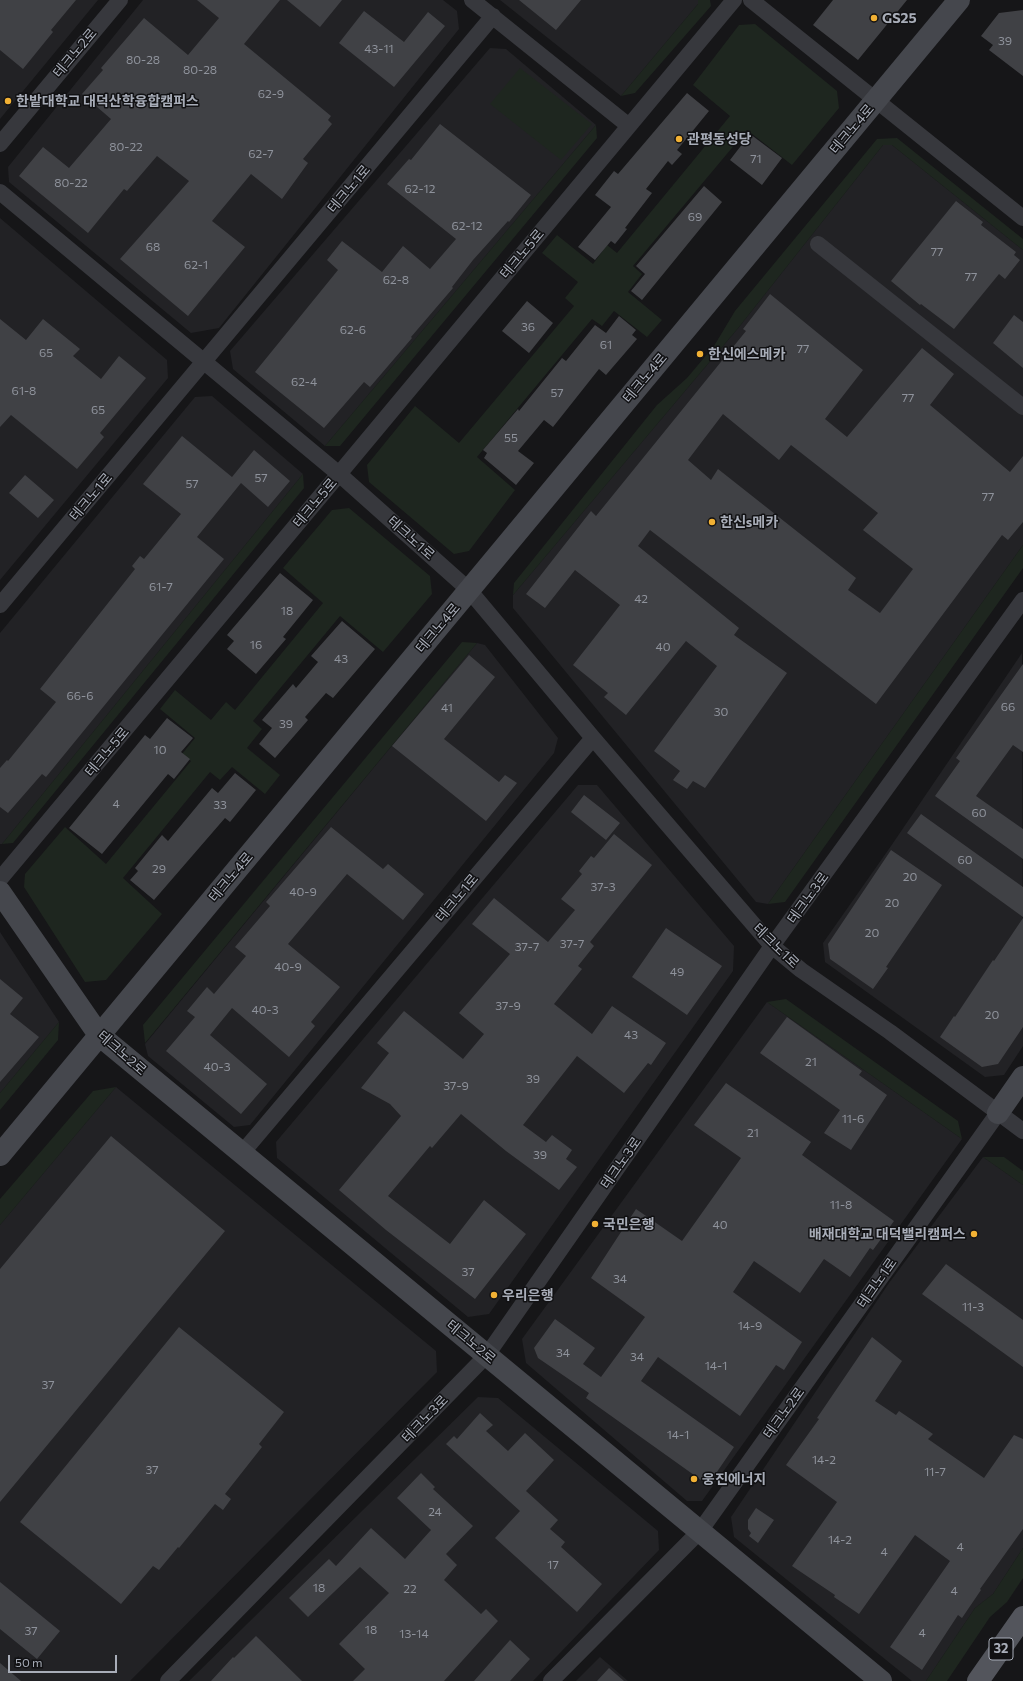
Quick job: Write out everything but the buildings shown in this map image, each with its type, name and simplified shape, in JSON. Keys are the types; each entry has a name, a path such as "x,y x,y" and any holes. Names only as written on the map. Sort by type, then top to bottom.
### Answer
{"main road":[{"name":"테크노4로","path":"0,1155 959,0"},
{"name":"테크노2로","path":"0,892 100,1035 881,1681"},
{"name":"테크노1로","path":"998,1112 1023,1077"},
{"name":"32","path":"978,1681 1023,1617"}],"street":[{"name":"테크노2로","path":"0,144 120,0"},
{"path":"472,0 629,126"},
{"name":"테크노5로","path":"0,879 340,474 734,0"},
{"name":"테크노4로","path":"752,0 1023,218"},
{"name":"테크노1로","path":"0,605 493,16"},
{"name":"테크노1로","path":"0,192 340,474 469,590 592,738 772,946 801,970 890,1032 1023,1131"},
{"path":"818,244 1023,407"},
{"name":"테크노3로","path":"168,1681 487,1356 772,946 1023,600"},
{"name":"테크노1로","path":"242,1153 592,738"},
{"name":"테크노1로","path":"840,1335 998,1112"},
{"name":"테크노2로","path":"551,1681 700,1531 840,1335"}],"shaded area":[{"path":"0,0 98,0 0,119"},
{"path":"143,0 443,0 457,11 459,29 219,328 191,333 9,182 8,167"},
{"path":"500,0 698,0 698,4 621,96"},
{"path":"698,0 710,0 711,6 635,93 621,96 698,4"},
{"path":"755,24 837,91 839,108 792,165 747,130 633,266 642,274 628,292 662,320 647,337 614,311 602,326 592,319 477,457 515,490 469,551 454,554 369,482 367,465 415,406 459,443 574,306 565,298 578,282 542,253 557,235 593,264 607,245 617,253 730,116 693,85 739,25"},
{"path":"490,48 506,49 596,125 325,446 233,369 230,351"},
{"path":"520,68 592,124 561,160 490,104"},
{"path":"596,125 597,138 340,446 325,446"},
{"path":"897,138 1023,239 1023,250 892,145 883,145 739,327 513,595 514,583 657,405 687,378 714,346 735,311 877,139"},
{"path":"883,145 892,145 1023,250 1023,545 768,904 756,902 513,608 513,595 739,327"},
{"path":"0,218 167,360 168,378 0,580"},
{"path":"212,396 303,474 2,844 0,844 0,633 195,397"},
{"path":"303,474 304,488 13,843 2,844"},
{"path":"349,508 430,576 432,594 383,652 340,616 253,721 262,729 247,748 280,775 265,794 232,767 220,780 210,772 123,878 162,914 106,980 85,982 24,887 25,874 65,827 106,864 191,761 182,754 195,738 160,709 175,690 211,720 226,702 235,710 323,603 283,568 332,510"},
{"path":"1023,545 1023,568 785,902 768,904"},
{"path":"462,642 477,643 145,1043 143,1025"},
{"path":"477,643 485,645 558,738 554,753 250,1125 234,1127 148,1056 145,1044"},
{"path":"1022,653 1023,1046 1004,1075 985,1077 825,962 823,943"},
{"path":"578,785 597,785 734,946 733,971 489,1314 468,1317 277,1158 276,1142"},
{"path":"0,932 59,1022 0,1093"},
{"path":"786,999 958,1121 962,1139 767,1002"},
{"path":"767,1002 962,1139 702,1501 687,1501 526,1363 522,1339"},
{"path":"59,1022 58,1040 0,1110 0,1093"},
{"path":"116,1087 436,1351 437,1372 130,1681 0,1681 0,1225"},
{"path":"116,1087 0,1225 0,1199 93,1091"},
{"path":"983,1157 1023,1185 1023,1548 993,1594 975,1608 926,1681 912,1681 734,1537 731,1517 889,1283"},
{"path":"983,1157 1004,1157 1023,1171 1023,1185"},
{"path":"478,1397 498,1398 658,1531 659,1550 533,1681 189,1681"},
{"path":"1023,1548 1023,1578 1007,1602 990,1617 947,1681 926,1681 975,1608 993,1594"},
{"path":"600,1657 628,1681 576,1681"}],"place":[{"name":"GS25","path":"874,18"},
{"name":"한밭대학교 대덕산학융합캠퍼스","path":"8,101"},
{"name":"관평동성당","path":"679,139"},
{"name":"한신에스메카","path":"700,354"},
{"name":"한신s메카","path":"712,522"},
{"name":"국민은행","path":"595,1224"},
{"name":"배재대학교 대덕밸리캠퍼스","path":"974,1234"},
{"name":"우리은행","path":"494,1295"},
{"name":"웅진에너지","path":"694,1479"}]}
